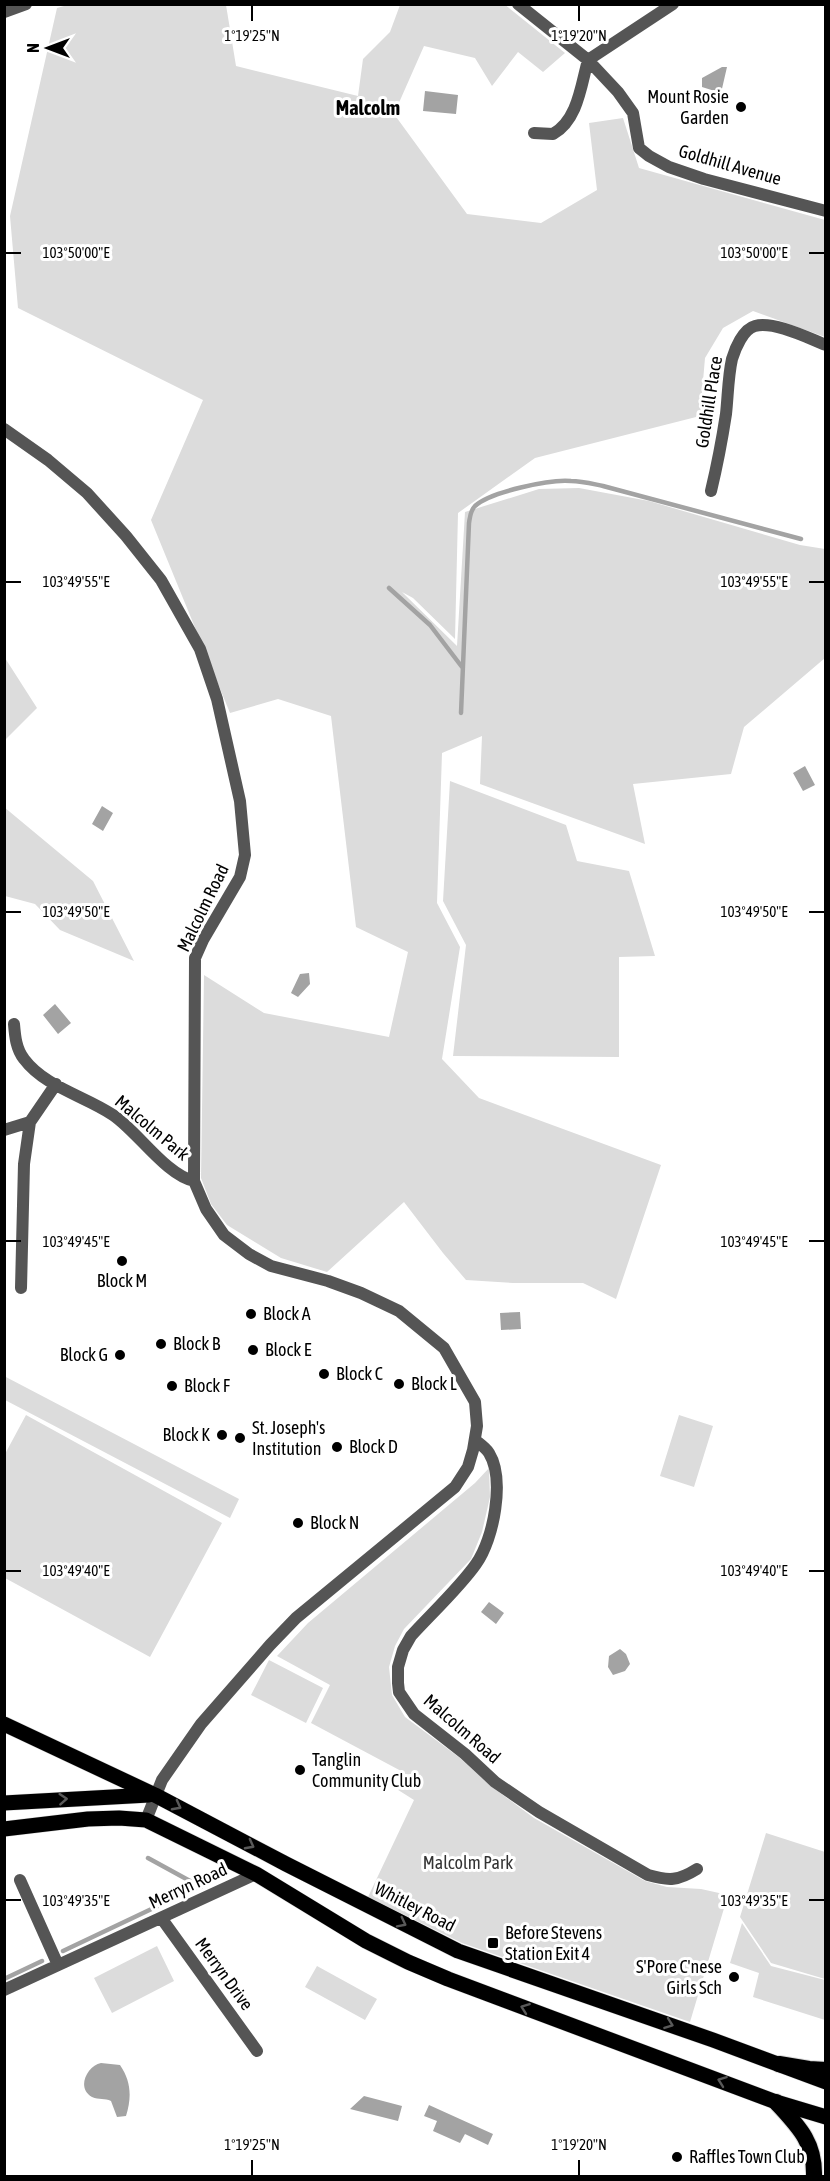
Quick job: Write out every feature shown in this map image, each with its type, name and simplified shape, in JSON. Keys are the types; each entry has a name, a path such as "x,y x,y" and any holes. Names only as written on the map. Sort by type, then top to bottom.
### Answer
{"highway":[{"path":"779,2064 825,2070"},
{"path":"776,2102 801,2130 812,2151 814,2176"}],"main road":[{"name":"Whitley Road","path":"4,1724 155,1794 286,1864 458,1951 825,2082"},
{"path":"4,1803 155,1794"},
{"path":"4,1829 88,1819 146,1820 256,1875 366,1941 448,1979 776,2102 825,2117"}],"street":[{"path":"4,12 26,4"},
{"path":"518,4 588,60"},
{"path":"534,133 553,134 568,122 575,107 588,60 673,4"},
{"name":"Goldhill Avenue","path":"588,60 618,92 633,113 639,148 649,156 704,179 825,211"},
{"name":"Goldhill Place","path":"711,491 722,442 732,361 744,335 757,326 767,326 790,331 825,345"},
{"name":"Malcolm Road","path":"4,429 48,460 87,493 147,562 161,580 200,649 218,699 240,801 244,855 240,877 195,958 194,1181 206,1209 224,1234 249,1254 271,1266 328,1281 362,1293 399,1311 444,1348 475,1402 477,1426 475,1440 468,1467 455,1486 296,1618 283,1632 201,1724 165,1775 155,1794 146,1820"},
{"name":"Malcolm Park","path":"14,1024 16,1044 23,1058 36,1071 113,1115 168,1167 186,1179 194,1181"},
{"path":"21,1288 24,1164 30,1122 56,1084"},
{"path":"4,1130 30,1122"},
{"name":"Malcolm Road","path":"475,1440 488,1451 494,1466 496,1498 490,1534 477,1563 411,1636 403,1650 399,1667 399,1692 414,1714 465,1754 495,1782 538,1812 648,1875 668,1880 686,1876 698,1869"},
{"name":"Merryn Road","path":"4,1990 256,1875"},
{"path":"20,1880 58,1965"},
{"name":"Merryn Drive","path":"162,1919 257,2051"}],"green space":[{"path":"71,4 226,5 236,66 358,96 363,59 390,32 400,5 504,4 565,53 543,72 518,52 492,86 475,58 424,46 394,114 467,214 541,223 597,190 589,123 623,118 639,168 825,220 825,337 753,311 723,328 705,358 700,416 535,458 458,513 455,639 413,598 402,592 457,646 465,512 539,489 579,488 649,501 800,545 825,549 825,658 744,727 731,774 633,784 645,844 480,784 482,736 442,753 437,903 460,947 442,1059 479,1098 661,1165 616,1299 583,1283 466,1280 404,1202 327,1272 281,1258 227,1225 211,1204 201,1178 204,975 264,1013 389,1037 408,952 356,927 331,716 278,699 230,713 151,520 203,400 18,308 10,216 57,8"},
{"path":"5,658 37,708 4,740"},
{"path":"450,781 566,825 577,861 629,871 655,956 619,957 619,1057 453,1056 466,945 443,901"},
{"path":"4,807 93,881 134,961 60,930 35,904 5,896"},
{"path":"4,1376 239,1499 230,1518 5,1400"},
{"path":"26,1415 222,1523 150,1657 5,1578 5,1454"},
{"path":"679,1415 713,1426 694,1487 660,1476"},
{"name":"Malcolm Park","path":"489,1468 490,1497 482,1532 471,1559 404,1629 395,1646 389,1667 392,1695 405,1717 534,1818 645,1881 667,1887 701,1889 728,1895 690,2022 462,1943 368,1897 414,1800 395,1788 403,1772 311,1723 330,1685 277,1656 308,1623 475,1483"},
{"path":"269,1660 323,1688 306,1723 251,1695"},
{"path":"766,1833 825,1852 825,1979 771,1963 740,1917"},
{"path":"742,1923 771,1966 825,1980 825,2020 753,1997 759,1973 730,1963"},
{"path":"157,1946 174,1981 112,2013 94,1978"},
{"path":"317,1966 377,1999 365,2020 305,1987"}],"shaded area":[{"path":"722,67 727,67 721,93 702,87 702,78"},
{"path":"425,91 458,95 456,114 423,111"},
{"path":"805,766 815,785 803,791 793,773"},
{"path":"102,806 113,813 103,831 92,824"},
{"path":"309,973 310,984 298,997 291,993 300,974"},
{"path":"55,1004 71,1023 58,1034 43,1015"},
{"path":"520,1312 521,1329 501,1330 500,1313"},
{"path":"489,1602 504,1613 496,1624 481,1612"},
{"path":"620,1649 626,1654 630,1664 625,1671 613,1675 608,1667 609,1656"},
{"path":"101,2063 120,2065 124,2071 129,2089 126,2116 117,2117 111,2101 92,2097 87,2093 85,2078 91,2068"},
{"path":"364,2096 402,2106 398,2121 350,2109"},
{"path":"429,2105 493,2134 488,2145 465,2134 460,2143 433,2131 437,2121 424,2116"}],"waterway":[{"path":"461,713 469,523 472,510 483,501 506,491 535,484 561,481 579,482 603,486 801,539"},
{"path":"389,588 430,625 462,667"},
{"path":"148,1858 201,1887"},
{"path":"63,1951 200,1886"},
{"path":"4,1979 42,1961"}],"place":[{"name":"Mount Rosie Garden","path":"741,107"},
{"name":"Block M","path":"122,1261"},
{"name":"Block A","path":"251,1314"},
{"name":"Block B","path":"161,1344"},
{"name":"Block E","path":"253,1350"},
{"name":"Block G","path":"120,1355"},
{"name":"Block C","path":"324,1374"},
{"name":"Block L","path":"399,1384"},
{"name":"Block F","path":"172,1386"},
{"name":"Block K","path":"222,1435"},
{"name":"St. Joseph's Institution","path":"240,1438"},
{"name":"Block D","path":"337,1447"},
{"name":"Block N","path":"298,1523"},
{"name":"Tanglin Community Club","path":"300,1770"},
{"name":"Before Stevens Station Exit 4","path":"493,1943"},
{"name":"S'Pore C'nese Girls Sch","path":"734,1977"},
{"name":"Raffles Town Club","path":"677,2157"}],"district":[{"name":"Malcolm","path":"368,108"}]}
